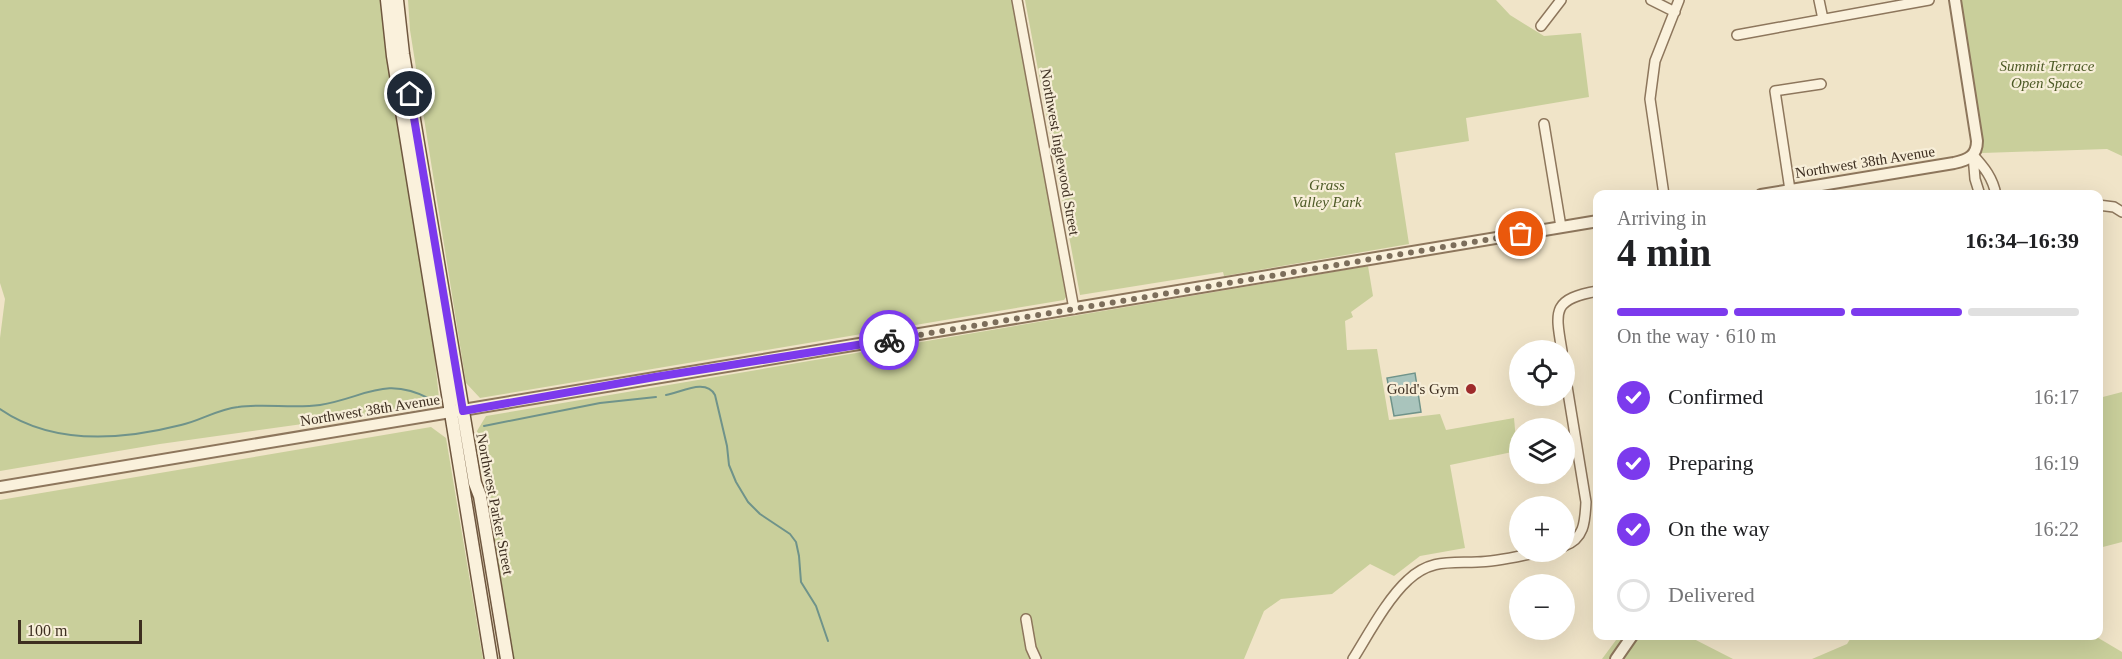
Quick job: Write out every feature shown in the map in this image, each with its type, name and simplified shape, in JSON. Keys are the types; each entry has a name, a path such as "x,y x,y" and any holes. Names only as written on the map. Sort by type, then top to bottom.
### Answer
{"main road":[{"name":"Northwest Parker Street","path":"387,0 393,56 457,412 480,496 507,659"},
{"name":"Northwest Parker Street","path":"397,0 491,659"}],"street":[{"name":"Northwest Inglewood Street","path":"1017,0 1074,309"},
{"path":"1541,26 1561,0"},
{"path":"1651,0 1675,12"},
{"path":"1663,190 1650,99 1655,61 1679,0"},
{"path":"1820,0 1822,20"},
{"path":"1737,35 1929,0"},
{"path":"1955,0 1977,141 1976,152 1973,155 1978,190"},
{"path":"1790,190 1775,91 1821,84"},
{"path":"1544,124 1561,227"},
{"name":"Northwest 38th Avenue","path":"1790,190 1954,163 1964,161 1973,155"},
{"path":"1973,155 1985,169 1995,190"},
{"path":"2103,206 2114,207 2122,212"},
{"name":"Northwest 38th Avenue","path":"0,487 1593,222"},
{"path":"1560,340 1557,320 1563,304 1568,298 1593,292"},
{"path":"1570,406 1586,502 1585,521 1581,533 1575,538"},
{"path":"1353,659 1396,593 1421,570 1453,561 1477,562 1509,557"},
{"path":"1026,619 1035,659"},
{"path":"1616,659 1629,640"}],"green space":[{"path":"0,0 383,0 430,314 439,398 432,406 160,444 0,471 0,338 5,299 0,283"},
{"path":"408,0 1012,0 1066,297 1064,300 480,398 466,383 410,30"},
{"name":"Grass Valley Park","path":"1025,0 1496,0 1510,15 1544,36 1581,33 1589,97 1466,118 1469,141 1395,153 1409,244 1224,276 1223,272 1080,295"},
{"name":"Summit Terrace Open Space","path":"1961,0 2122,0 2122,156 2107,149 1982,153"},
{"path":"1368,266 1373,296 1351,312 1353,317 1345,321 1347,350 1377,349 1389,420 1440,414 1446,430 1509,419 1509,453 1450,465 1465,548 1420,556 1394,576 1370,564 1332,594 1281,599 1264,611 1244,659 514,659 477,431 486,416"},
{"path":"2122,392 2122,542 2103,547 2103,397"},
{"path":"431,427 446,438 483,659 0,659 0,500"},
{"path":"1616,640 1696,640 1733,659 1602,659"},
{"path":"1850,640 2102,640 2122,652 2122,659 1812,659 1847,644"}],"water":[{"path":"1415,373 1421,412 1394,416 1387,378"}],"waterway":[{"path":"666,395 700,387 706,387 715,395 729,465 736,482 748,502 760,514 790,534 796,542 801,582 816,606 828,641"},
{"path":"0,409 20,421 42,429 65,434 112,436 181,425 231,408 320,405 375,390 400,389 430,399"},
{"path":"484,426 600,403 656,397"}],"way so far":[{"path":"889,340 1521,234"}],"place":[{"name":"Gold's Gym","path":"1471,389"}],"route":[{"path":"410,94 463,411 655,377 889,340"}]}
